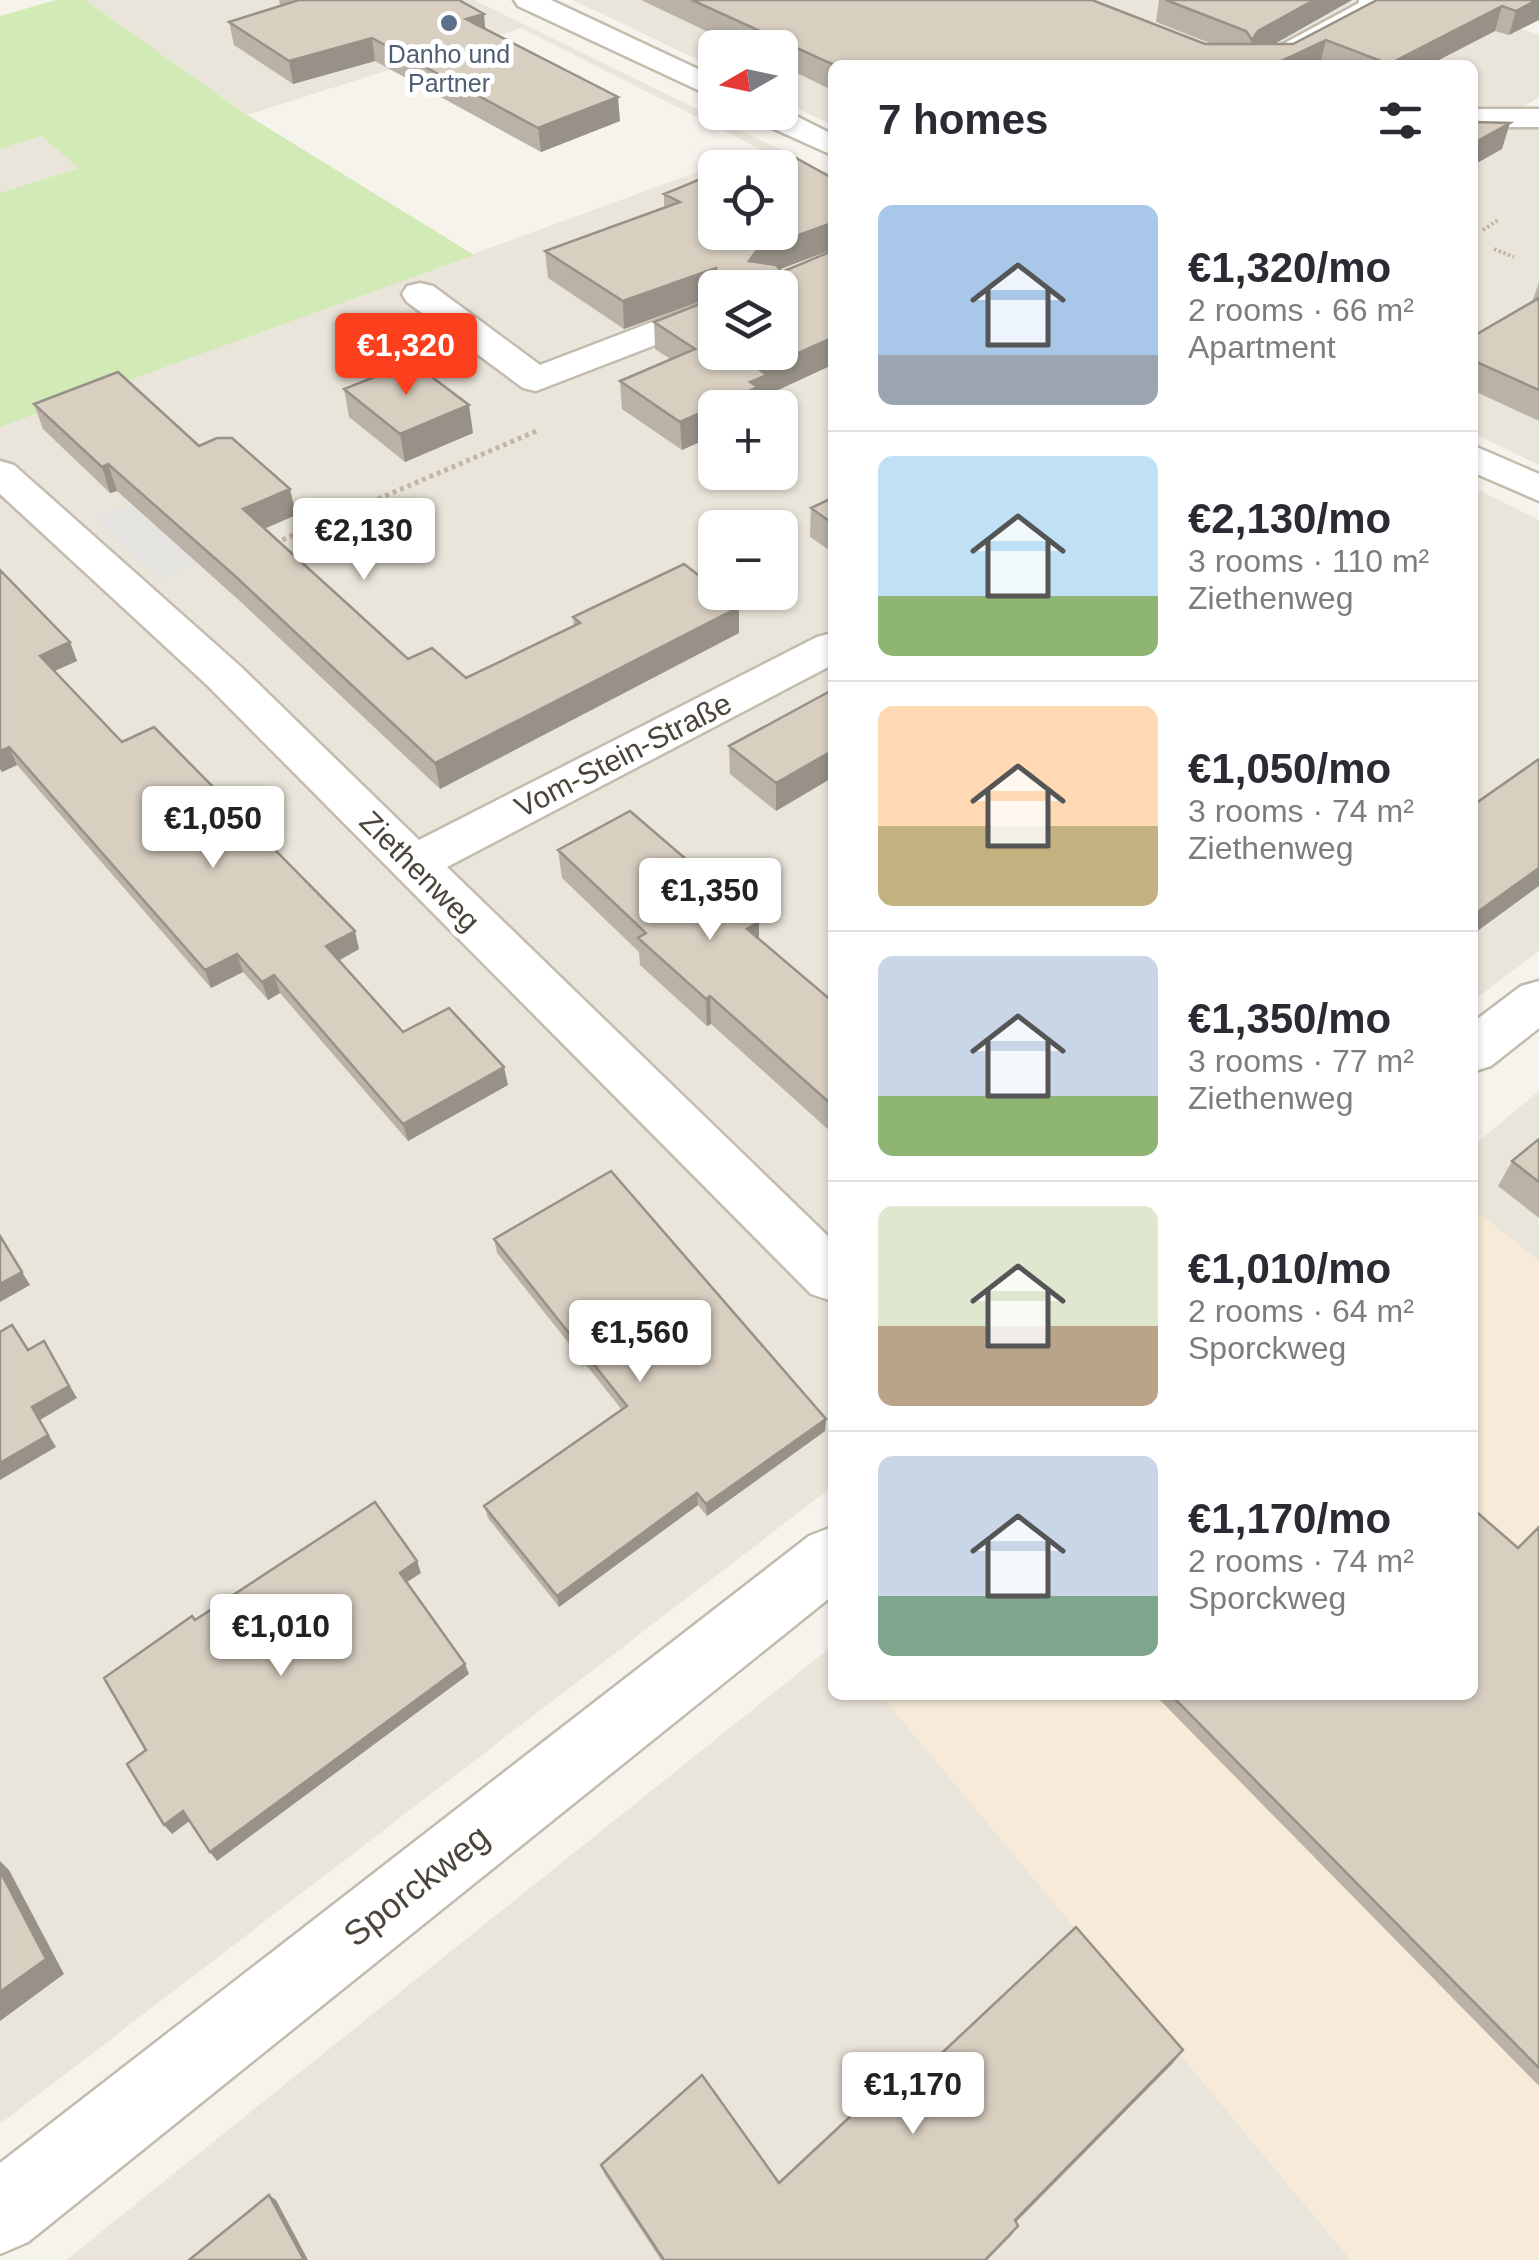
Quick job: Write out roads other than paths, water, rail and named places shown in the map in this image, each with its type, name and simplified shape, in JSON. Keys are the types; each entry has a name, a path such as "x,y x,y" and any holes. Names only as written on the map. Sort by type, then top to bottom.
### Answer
{"street":[{"path":"528,0 698,81"},
{"path":"1275,60 1374,7 1373,0"},
{"path":"1478,118 1539,118"},
{"path":"798,129 828,144"},
{"path":"420,294 580,412"},
{"path":"536,380 698,317"},
{"path":"1478,460 1539,489"},
{"name":"Ziethenweg","path":"0,473 224,676 828,1273"},
{"name":"Vom-Stein-Straße","path":"413,864 828,649"},
{"path":"1478,1047 1539,1000"},
{"name":"Sporckweg","path":"0,2214 828,1561"}],"place":[{"name":"Danho und Partner","path":"449,23"}]}
